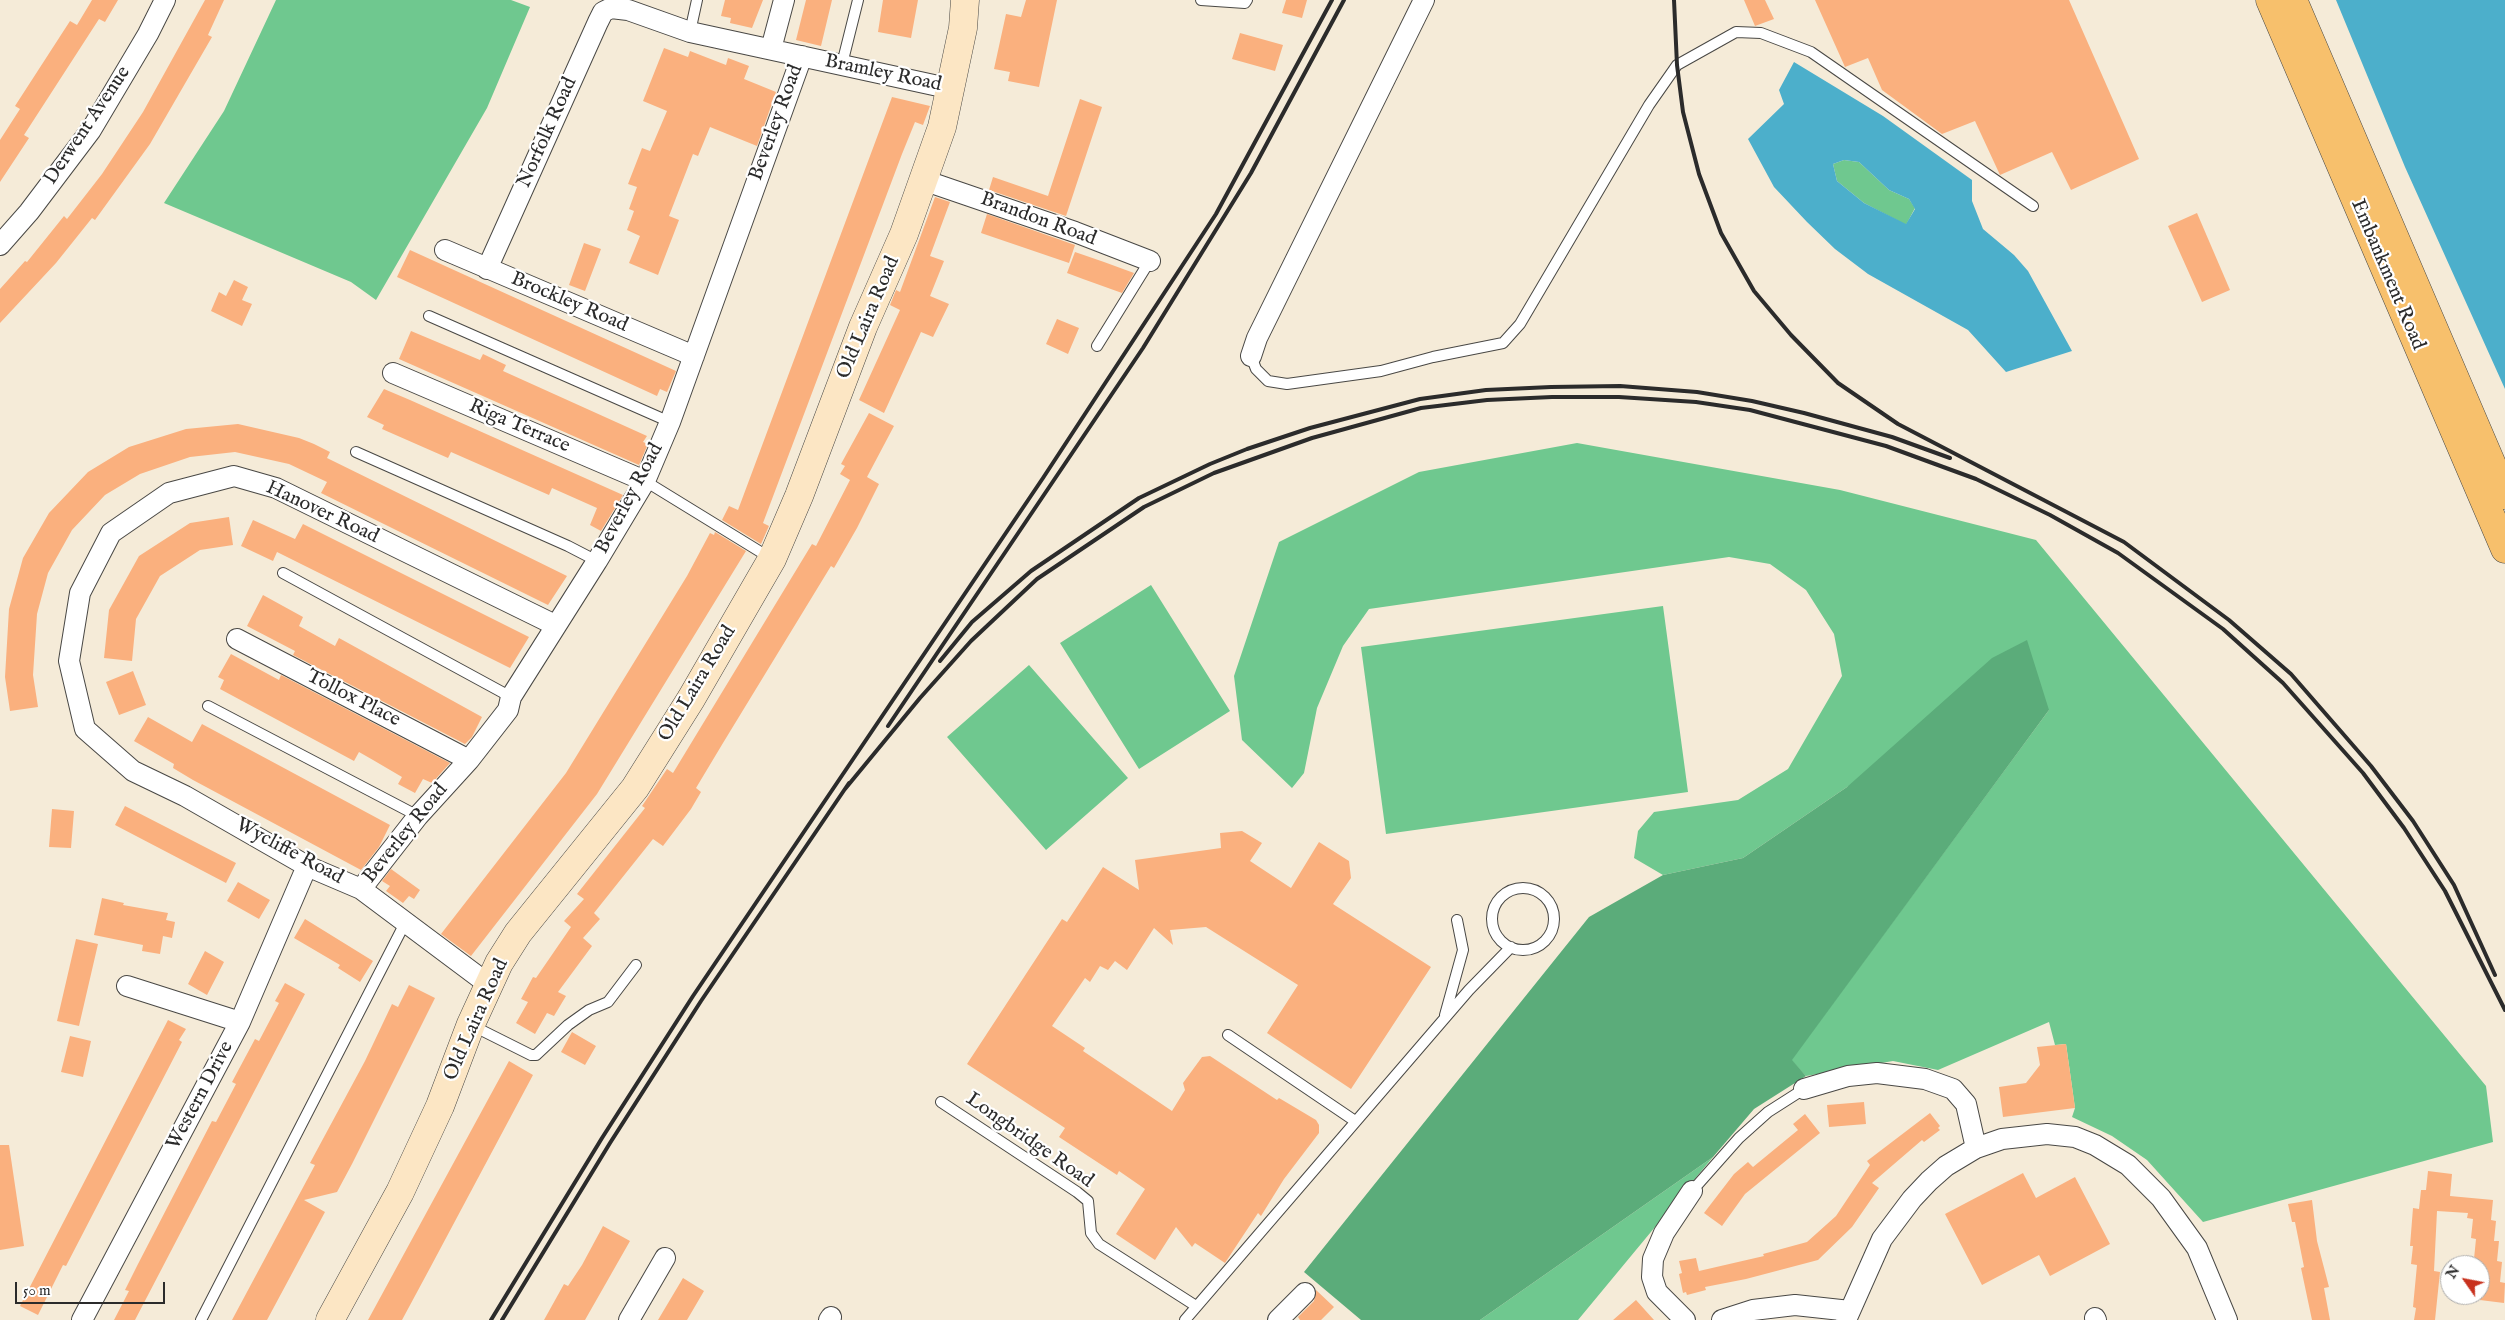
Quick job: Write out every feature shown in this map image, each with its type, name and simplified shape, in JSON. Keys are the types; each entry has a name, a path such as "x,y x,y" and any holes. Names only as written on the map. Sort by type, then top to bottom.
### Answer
{"main road":[{"name":"Old Laira Road","path":"330,1320 400,1192 440,1106 488,984 518,933 634,788 691,698 772,558 799,496 863,327 904,234 942,127 952,89 963,28 965,0"},
{"name":"Embankment Road","path":"2270,0 2505,549"},
{"name":"Embankment Road","path":"2293,0 2505,495"}],"street":[{"name":"Derwent Avenue","path":"0,245 29,212 91,130 148,34 165,0"},
{"path":"771,49 784,0"},
{"path":"1251,356 1261,329 1424,0"},
{"name":"Bramley Road","path":"612,4 690,32 952,89"},
{"name":"Norfolk Road","path":"487,269 598,22 603,12 612,4"},
{"name":"Beverley Road","path":"361,889 418,816 469,760 508,710 511,697 598,561 645,481 670,422 802,56"},
{"name":"Brandon Road","path":"923,180 1075,232 1150,262"},
{"name":"Brockley Road","path":"445,250 694,356"},
{"name":"Riga Terrace","path":"393,373 645,481"},
{"name":"Hanover Road","path":"84,729 69,661 80,594 111,533 169,493 234,476 276,488 556,625"},
{"name":"Tollox Place","path":"237,640 469,760"},
{"name":"Wycliffe Road","path":"84,729 133,771 185,796 307,866 361,889 405,924 488,984"},
{"name":"Western Drive","path":"82,1320 240,1022 307,866"},
{"path":"127,986 240,1022"},
{"path":"1804,1089 1848,1076 1877,1073 1900,1074 1925,1079 1953,1089 1966,1104 1976,1148"},
{"path":"1722,1320 1753,1310 1795,1305 1848,1315 1882,1239 1912,1199 1946,1166 1976,1148 2002,1139 2047,1134 2066,1136 2095,1145 2128,1166 2161,1198 2197,1248 2228,1320"},
{"path":"1685,1320 1657,1292 1652,1276 1653,1259 1664,1233 1692,1191"},
{"path":"629,1320 665,1258"},
{"path":"1278,1320 1306,1293"}],"lane":[{"path":"690,32 697,0"},
{"path":"842,64 858,0"},
{"path":"1201,0 1245,3 1247,0"},
{"path":"1251,356 1256,368 1268,381 1288,384 1381,371 1433,357 1503,343 1520,324 1649,105 1677,65 1736,32 1761,32 1811,52 2033,206"},
{"path":"1097,346 1150,262"},
{"path":"428,316 670,422"},
{"path":"356,452 598,561"},
{"path":"645,481 772,558"},
{"path":"283,573 511,697"},
{"path":"208,706 418,816"},
{"path":"1532,888 1548,899 1555,919 1553,929 1548,938 1536,947 1521,950 1511,947 1497,936 1493,927 1493,909 1504,894 1513,889 1532,888"},
{"path":"1444,1018 1462,950 1457,920"},
{"path":"201,1320 405,924"},
{"path":"1185,1320 1444,1018 1511,947"},
{"path":"471,1024 531,1055 536,1055 575,1020 589,1010 608,1002 636,965"},
{"path":"1228,1035 1355,1121"},
{"path":"1692,1191 1739,1138 1768,1112 1804,1089"},
{"name":"Longbridge Road","path":"941,1102 1077,1192 1088,1201 1091,1233 1099,1244 1196,1306"}],"green space":[{"path":"276,0 511,0 530,7 487,108 376,300 351,282 164,203 224,111"},
{"path":"1844,160 1859,162 1889,190 1909,199 1915,208 1906,225 1864,203 1837,181 1833,164"},
{"path":"1577,443 1840,490 2036,540 2486,1086 2493,1142 2203,1222 2147,1160 2112,1136 2072,1117 2075,1108 2066,1044 2055,1045 2049,1022 1938,1070 1893,1061 1806,1076 1791,1060 2049,710 1847,787 1743,858 1663,875 1634,858 1638,831 1654,812 1738,800 1788,769 1842,676 1834,634 1806,590 1770,564 1729,557 1369,609 1343,646 1317,708 1304,773 1292,788 1242,740 1234,676 1279,542 1419,472"},
{"path":"1151,585 1230,711 1139,769 1060,643"},
{"path":"1663,606 1688,792 1386,834 1361,647"},
{"path":"2027,640 2049,710 1792,1060 1806,1076 1754,1109 1713,1157 1480,1320 1361,1320 1304,1272 1589,917 1663,875 1743,858 1847,787 1992,658"},
{"path":"1029,665 1128,778 1046,850 947,737"},
{"path":"1713,1157 1578,1320 1480,1320"}],"water":[{"path":"2336,0 2505,0 2505,389 2405,167"},
{"path":"1794,62 1883,116 1972,180 1972,201 1983,229 2014,255 2028,271 2072,351 2006,372 1968,330 1868,274 1835,249 1774,187 1748,139 1784,104 1779,90","holes":["1844,160 1859,162 1889,190 1909,199 1915,209 1906,224 1864,203 1837,181 1833,164"]}],"building":[{"path":"92,0 118,0 105,22 99,19 24,135 29,138 0,182 0,140 20,109 15,106 70,21 77,25"},
{"path":"205,0 224,0 208,35 212,37 150,144 95,220 92,218 56,263 0,323 0,289 25,261 27,262 64,216 67,219 102,174 143,112"},
{"path":"725,0 763,0 752,28 730,23 731,18 721,16"},
{"path":"806,0 832,0 821,46 796,40"},
{"path":"883,0 918,0 911,38 878,32"},
{"path":"1026,0 1057,0 1039,87 1008,81 1010,72 994,69 1006,14 1021,17"},
{"path":"1286,0 1307,0 1302,18 1282,13"},
{"path":"1744,0 1765,0 1774,19 1755,26"},
{"path":"1815,0 2069,0 2139,159 2071,190 2052,152 2000,175 1975,121 1942,134 1882,90 1868,58 1845,67"},
{"path":"1240,33 1283,45 1275,71 1232,59"},
{"path":"664,48 688,57 690,51 726,65 728,58 749,66 744,79 776,92 757,146 710,127 698,156 693,154 669,216 679,220 658,275 629,263 640,236 627,230 634,211 629,209 637,187 628,184 642,148 650,151 667,111 643,101"},
{"path":"892,97 930,106 923,125 915,122 902,154 763,523 769,526 761,544 722,520 729,506 738,510"},
{"path":"1080,99 1102,107 1066,216 989,190 993,177 1048,196"},
{"path":"935,197 950,202 930,256 944,261 930,296 949,304 933,337 921,332 884,413 859,400 900,310 890,305 896,290 900,292"},
{"path":"2197,213 2230,290 2202,302 2168,226"},
{"path":"987,214 1075,245 1069,263 981,233"},
{"path":"584,243 601,249 585,291 569,285"},
{"path":"410,250 676,371 667,392 660,389 657,396 397,277"},
{"path":"1075,252 1134,273 1122,293 1067,273"},
{"path":"234,280 248,287 242,300 252,304 242,326 211,311 219,292 226,296"},
{"path":"1057,319 1079,328 1068,354 1046,344"},
{"path":"411,331 480,360 483,354 506,365 503,371 647,436 643,442 648,444 639,465 399,359"},
{"path":"384,389 623,495 601,531 590,525 597,508 552,488 549,495 451,452 448,458 382,429 384,425 367,417"},
{"path":"869,413 894,426 867,477 879,484 857,528 834,568 831,566 696,788 701,792 691,809 663,846 653,839 594,913 600,919 583,938 592,946 558,992 566,996 554,1016 547,1013 535,1034 516,1023 528,1002 521,999 533,977 536,978 571,927 564,921 584,899 577,894 645,808 642,806 667,769 673,773 812,544 816,546 850,480 840,474 845,466 841,464"},
{"path":"238,424 299,438 314,444 330,452 327,458 567,576 548,605 321,493 327,482 289,464 235,452 190,457 140,474 105,495 72,530 48,573 37,614 33,675 38,707 10,711 5,677 9,609 23,558 49,513 88,472 129,447 186,429"},
{"path":"229,517 233,545 200,550 160,576 136,619 132,661 104,658 109,610 139,556 190,523"},
{"path":"253,520 295,539 303,524 529,637 510,668 277,552 273,561 241,546"},
{"path":"715,532 746,551 597,794 471,956 441,934 566,773 687,576 710,533 714,535"},
{"path":"263,595 303,617 299,626 335,646 339,638 482,717 472,737 465,744 293,655 295,651 247,626"},
{"path":"231,654 279,680 281,675 450,763 432,783 423,779 415,793 398,784 402,777 359,752 354,761 220,689 224,680 218,677"},
{"path":"133,671 146,705 119,715 106,682"},
{"path":"148,717 192,742 202,724 390,825 379,847 361,870 193,780 173,768 174,764 134,741"},
{"path":"125,806 236,863 226,883 115,825"},
{"path":"52,809 74,811 71,848 49,847"},
{"path":"1242,831 1262,843 1250,861 1291,888 1319,842 1349,861 1351,878 1333,904 1431,967 1351,1089 1267,1033 1298,985 1206,927 1170,930 1173,945 1154,928 1127,970 1115,961 1108,970 1100,966 1090,982 1085,978 1052,1026 1085,1048 1083,1051 1172,1111 1185,1090 1183,1083 1202,1057 1210,1056 1277,1100 1279,1098 1316,1120 1319,1125 1319,1133 1284,1179 1261,1216 1258,1213 1225,1263 1195,1243 1192,1247 1176,1227 1155,1260 1116,1234 1145,1189 1119,1171 1117,1175 1059,1137 1065,1128 967,1064 1062,919 1067,922 1103,867 1139,890 1135,860 1221,848 1220,833"},
{"path":"391,869 420,890 414,899 409,896 403,903 386,891 390,886 382,881"},
{"path":"238,882 270,900 259,919 227,901"},
{"path":"102,898 124,903 123,905 168,913 166,920 175,922 172,938 163,936 160,954 142,951 143,945 94,935"},
{"path":"305,919 373,961 360,982 338,968 340,965 294,938"},
{"path":"76,939 98,944 79,1026 57,1021"},
{"path":"205,951 224,962 207,995 188,984"},
{"path":"285,983 305,994 135,1320 114,1320 129,1291 125,1290 138,1264 212,1121 216,1122 236,1084 232,1082 255,1039 259,1041 279,1003 275,1001"},
{"path":"409,985 435,998 352,1164 337,1192 304,1200 325,1212 267,1320 232,1320 315,1165 310,1163 365,1061 392,1004 398,1007"},
{"path":"168,1020 186,1029 179,1040 182,1042 66,1266 63,1265 38,1315 20,1306"},
{"path":"572,1032 596,1046 585,1065 561,1052"},
{"path":"70,1036 91,1041 83,1077 61,1072"},
{"path":"2066,1044 2075,1108 2003,1117 1999,1087 2026,1083 2040,1065 2037,1047"},
{"path":"509,1061 533,1075 402,1320 368,1320"},
{"path":"1864,1102 1866,1124 1829,1127 1827,1105"},
{"path":"1930,1113 1940,1126 1938,1128 1940,1130 1924,1142 1922,1140 1872,1183 1879,1188 1852,1227 1818,1260 1746,1279 1705,1287 1706,1290 1687,1295 1686,1292 1683,1293 1679,1274 1682,1273 1679,1261 1696,1258 1699,1271 1764,1256 1763,1254 1807,1242 1836,1216 1870,1165 1867,1161"},
{"path":"1805,1114 1820,1133 1745,1194 1722,1226 1704,1213 1734,1174 1748,1162 1753,1167 1798,1130 1793,1124"},
{"path":"0,1145 9,1145 24,1246 0,1250"},
{"path":"2428,1171 2452,1174 2450,1196 2493,1200 2491,1220 2496,1221 2494,1241 2499,1241 2497,1261 2502,1262 2500,1282 2505,1283 2504,1303 2490,1301 2490,1255 2474,1255 2476,1239 2471,1238 2473,1219 2467,1218 2468,1213 2437,1211 2434,1271 2440,1272 2435,1320 2414,1320 2416,1308 2413,1307 2417,1265 2411,1264 2413,1246 2410,1246 2413,1208 2419,1209 2421,1190 2426,1190"},
{"path":"2023,1173 2036,1198 2075,1177 2110,1244 2050,1276 2039,1255 1982,1285 1945,1214"},
{"path":"2312,1200 2317,1241 2329,1287 2324,1288 2330,1320 2312,1320 2301,1268 2304,1267 2295,1222 2292,1222 2288,1204"},
{"path":"603,1226 630,1241 585,1320 544,1320 564,1284 568,1286 582,1265"},
{"path":"683,1278 704,1291 687,1320 658,1320"},
{"path":"1316,1290 1334,1307 1321,1320 1300,1320 1298,1317 1314,1301"},
{"path":"1636,1300 1654,1320 1613,1320"}],"railway":[{"path":"491,1320 602,1138 693,996 1043,478 1216,214 1332,0"},
{"path":"888,726 1143,348 1251,173 1344,0"},
{"path":"1674,0 1677,65 1683,112 1699,174 1721,233 1754,291 1791,335 1838,383 1898,424 2124,542 2229,620 2291,674 2371,766 2413,821 2454,885 2495,975"},
{"path":"940,661 972,622 1031,571 1139,498 1210,464 1247,449 1310,428 1420,399 1486,390 1551,387 1620,386 1697,392 1752,401 1804,413 1892,437 1950,458"},
{"path":"845,789 920,698 971,641 1037,579 1144,507 1214,473 1312,438 1421,408 1487,400 1552,397 1619,397 1696,402 1750,410 1886,446 1976,479 2050,515 2118,553 2223,629 2283,683 2363,773 2404,828 2445,891 2505,1010"},
{"path":"502,1320 610,1143 701,1001 849,783"}]}
